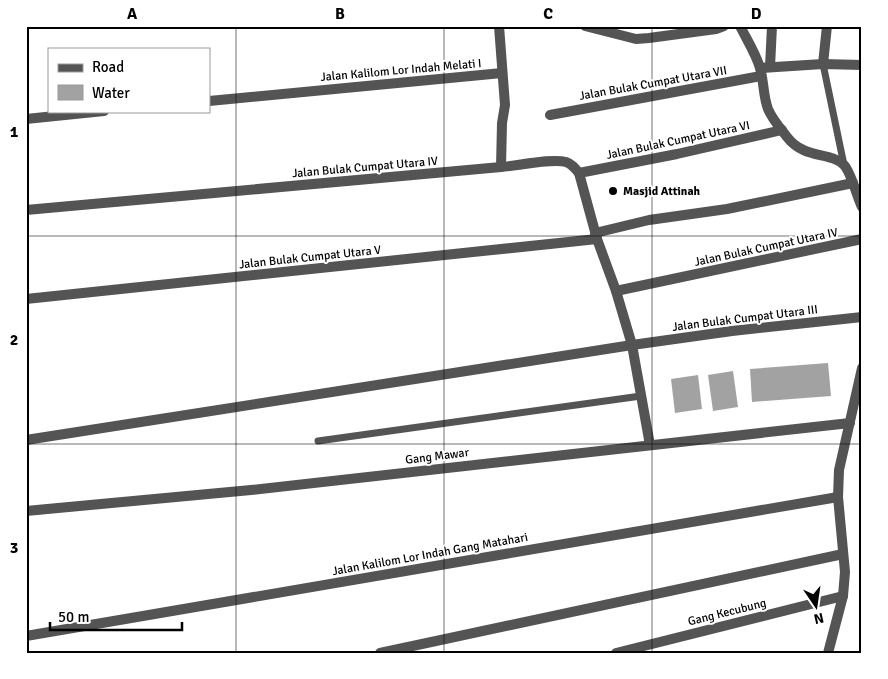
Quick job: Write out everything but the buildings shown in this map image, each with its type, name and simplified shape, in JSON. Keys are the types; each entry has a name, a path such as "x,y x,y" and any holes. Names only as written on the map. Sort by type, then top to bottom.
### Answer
{"street":[{"path":"499,26 505,105 502,123 501,168"},
{"path":"585,26 636,39 716,29 724,26"},
{"path":"740,26 764,70"},
{"path":"772,26 764,70 768,109 782,130 797,147 817,156 834,159 844,165 851,175 862,207"},
{"path":"823,64 827,26"},
{"name":"Jalan Bulak Cumpat Utara VII","path":"550,115 764,70 823,64 862,65"},
{"name":"Jalan Kalilom Lor Indah Melati I","path":"210,101 502,73"},
{"path":"26,119 94,112"},
{"name":"Jalan Bulak Cumpat Utara VI","path":"578,173 728,144 782,130"},
{"name":"Jalan Bulak Cumpat Utara IV","path":"26,210 501,168 556,161 566,162 573,166 578,173"},
{"path":"578,173 596,236 616,291 632,345 650,445"},
{"name":"Jalan Bulak Cumpat Utara V","path":"26,299 596,236 649,220 727,209 853,183"},
{"name":"Jalan Bulak Cumpat Utara IV","path":"616,291 862,240"},
{"name":"Jalan Bulak Cumpat Utara III","path":"26,440 632,345 732,331 862,317"},
{"path":"828,653 844,596 845,572 838,496 840,470 862,368"},
{"name":"Gang Mawar","path":"26,511 251,490 850,423"},
{"name":"Jalan Kalilom Lor Indah Gang Matahari","path":"26,636 838,496"},
{"path":"380,653 843,554"},
{"name":"Gang Kecubung","path":"616,653 844,596"}],"lane":[{"path":"823,64 844,165"},
{"path":"318,441 641,396"}],"water":[{"path":"828,363 831,396 752,402 750,369"},
{"path":"733,371 738,407 713,411 708,375"},
{"path":"698,375 702,409 675,413 671,379"}],"place":[{"name":"Masjid Attinah","path":"613,191"}]}
